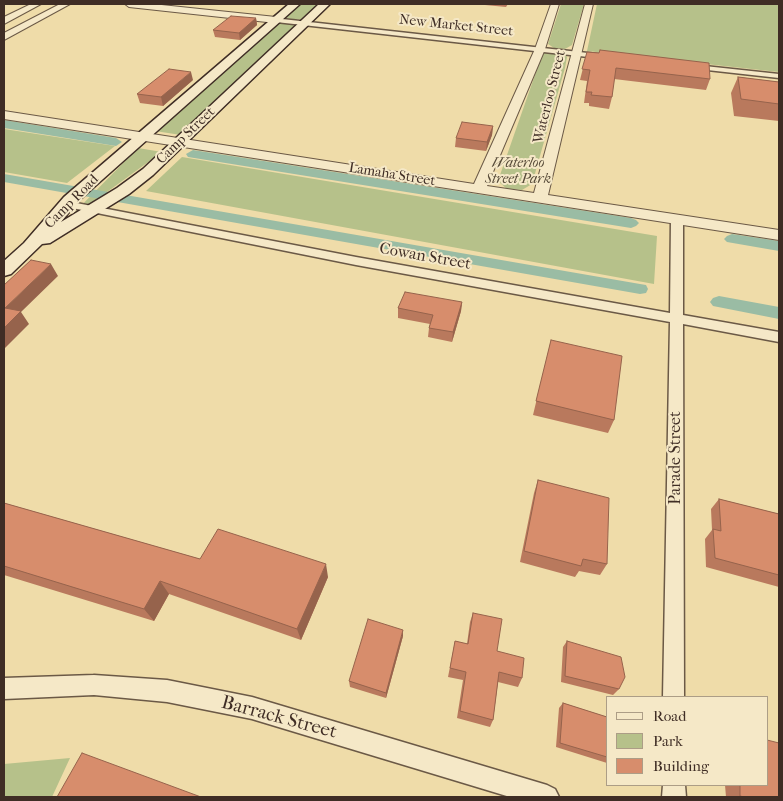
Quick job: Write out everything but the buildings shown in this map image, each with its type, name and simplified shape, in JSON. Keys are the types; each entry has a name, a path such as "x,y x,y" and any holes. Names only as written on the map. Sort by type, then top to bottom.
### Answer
{"main road":[{"name":"Camp Street","path":"136,143 295,4"},
{"name":"Camp Street","path":"30,247 123,191 148,172 240,82 325,4"},
{"name":"Camp Road","path":"4,270 30,247 68,202 136,143"}],"street":[{"path":"4,21 37,4"},
{"path":"4,37 66,4"},
{"name":"New Market Street","path":"129,4 615,58"},
{"name":"Waterloo Street","path":"480,189 540,49 555,4"},
{"name":"Waterloo Street","path":"540,198 589,4"},
{"path":"683,65 779,76"},
{"name":"Lamaha Street","path":"4,116 136,143 480,189 779,235"},
{"name":"Cowan Street","path":"68,202 356,261 779,337"},
{"name":"Parade Street","path":"674,696 677,219"},
{"name":"Barrack Street","path":"4,689 94,685 167,691 196,696 252,708 547,797"}],"green space":[{"path":"300,4 321,4 304,20 283,18"},
{"path":"561,4 584,4 572,45 565,49 554,48 548,44"},
{"path":"597,4 779,4 779,72 587,51"},
{"path":"279,23 297,25 181,135 155,131"},
{"name":"Waterloo Street Park","path":"543,52 564,53 567,57 565,68 532,184 522,190 507,189 499,182 500,175"},
{"path":"4,129 115,146 67,183 4,172"},
{"path":"138,148 162,152 63,224"},
{"path":"182,157 657,236 654,284 146,191"},
{"path":"70,758 52,797 4,797 4,764"}],"waterway":[{"path":"4,124 116,142"},
{"path":"193,154 631,223"},
{"path":"4,178 640,289"},
{"path":"732,239 779,246"},
{"path":"719,302 779,313"}]}
